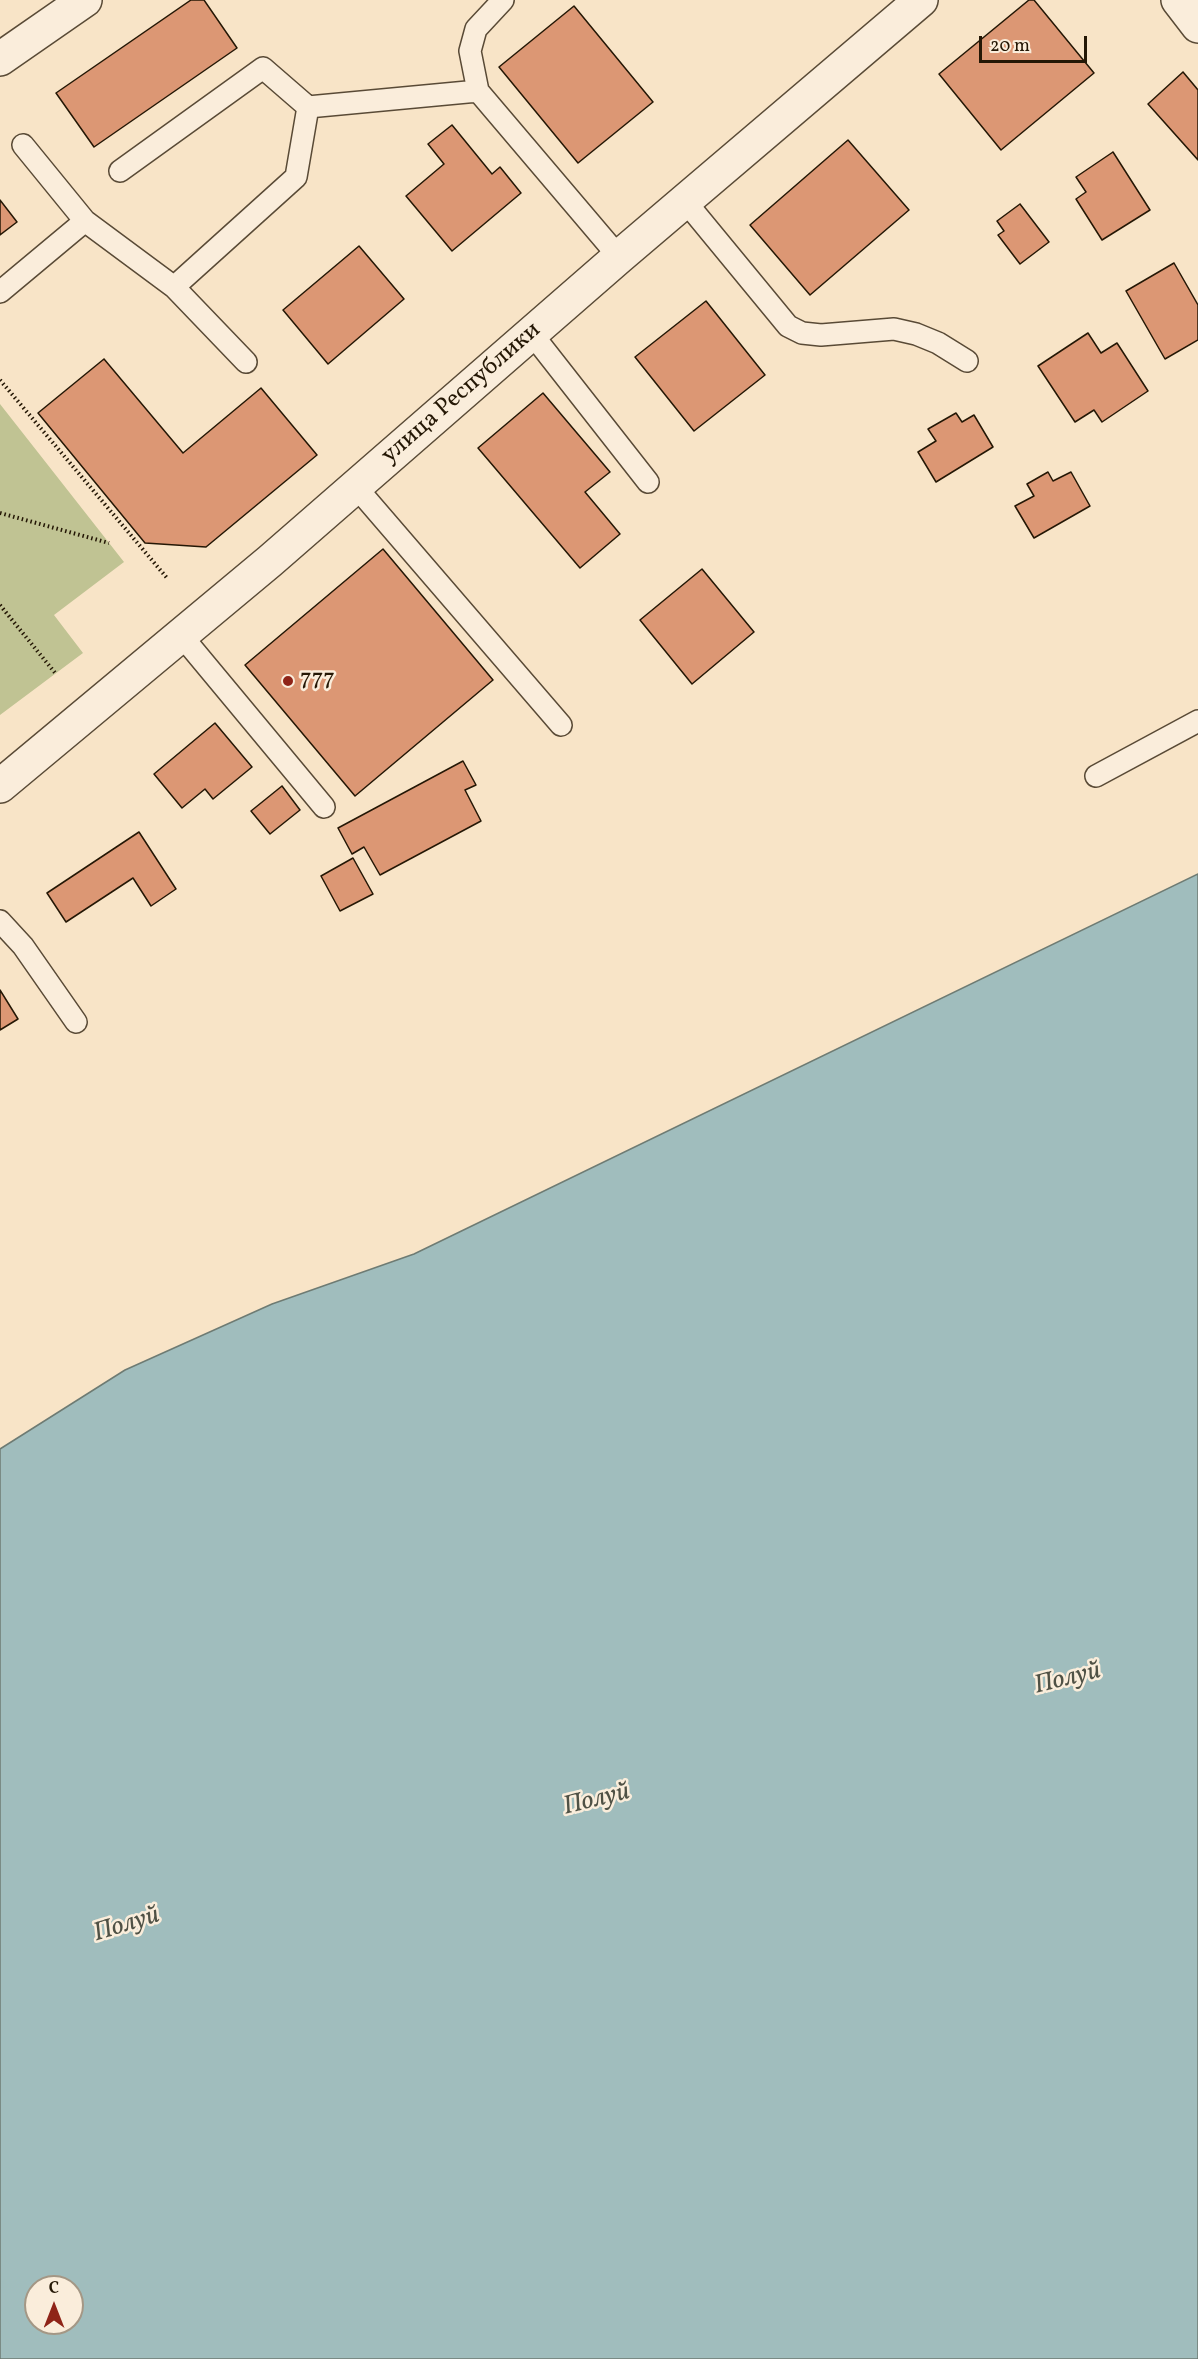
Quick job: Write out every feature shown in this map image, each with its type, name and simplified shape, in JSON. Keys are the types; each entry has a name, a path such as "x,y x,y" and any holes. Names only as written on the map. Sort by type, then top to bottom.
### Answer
{"street":[{"path":"0,59 85,0"},
{"name":"улица Республики","path":"0,786 356,487 619,257 921,0"},
{"path":"1178,0 1198,26"}],"lane":[{"path":"502,0 476,29 470,51 478,91 619,257"},
{"path":"120,171 263,68 308,107 478,91"},
{"path":"174,287 296,177 308,107"},
{"path":"23,145 85,221 174,287 246,362"},
{"path":"685,201 788,326 802,333 821,335 894,329 916,334 938,343 967,361"},
{"path":"0,292 85,221"},
{"path":"532,334 648,482"},
{"path":"356,487 561,725"},
{"path":"181,635 324,807"},
{"path":"1096,776 1198,721"},
{"path":"0,921 23,946 76,1022"}],"path":[{"path":"0,380 167,578"},
{"path":"0,513 109,543"},
{"path":"0,604 56,674"}],"green space":[{"path":"0,404 124,562 54,615 83,653 0,715"}],"water":[{"name":"Полуй","path":"1198,874 1198,2359 0,2359 0,1449 125,1370 272,1304 414,1254"}],"building":[{"path":"191,0 204,0 237,48 94,147 56,93"},
{"path":"1029,0 1034,0 1094,73 1001,150 939,74"},
{"path":"574,6 653,102 578,163 499,67"},
{"path":"1183,72 1198,90 1198,160 1148,104"},
{"path":"452,125 492,174 500,167 521,193 452,251 406,196 444,164 428,144"},
{"path":"848,140 909,210 810,295 750,225"},
{"path":"1113,152 1150,210 1102,240 1076,199 1086,192 1076,177"},
{"path":"0,200 17,222 0,235"},
{"path":"1020,204 1049,242 1020,264 998,235 1004,231 997,221"},
{"path":"359,246 404,299 328,364 283,310"},
{"path":"1174,263 1198,305 1198,340 1165,359 1126,291"},
{"path":"706,301 765,375 694,431 635,357"},
{"path":"1088,333 1101,353 1117,343 1148,391 1102,422 1094,410 1075,422 1038,366"},
{"path":"104,359 183,453 261,388 317,455 206,547 145,543 38,413"},
{"path":"543,393 610,472 585,492 620,534 580,568 478,448"},
{"path":"956,413 962,422 974,415 993,447 936,482 918,452 936,441 928,429"},
{"path":"1048,472 1053,481 1071,472 1090,506 1034,538 1015,506 1034,496 1027,484"},
{"path":"383,549 493,680 355,796 245,665"},
{"path":"702,569 754,632 692,684 640,620"},
{"path":"215,723 252,767 213,799 205,789 182,808 154,774"},
{"path":"463,761 476,785 465,790 481,821 380,875 364,847 352,854 338,828"},
{"path":"282,786 300,810 270,834 251,811"},
{"path":"139,832 176,889 151,906 133,878 66,922 47,893"},
{"path":"353,858 373,894 340,911 321,876"},
{"path":"0,990 18,1019 0,1030"}],"place":[{"name":"777","path":"288,681"}]}
